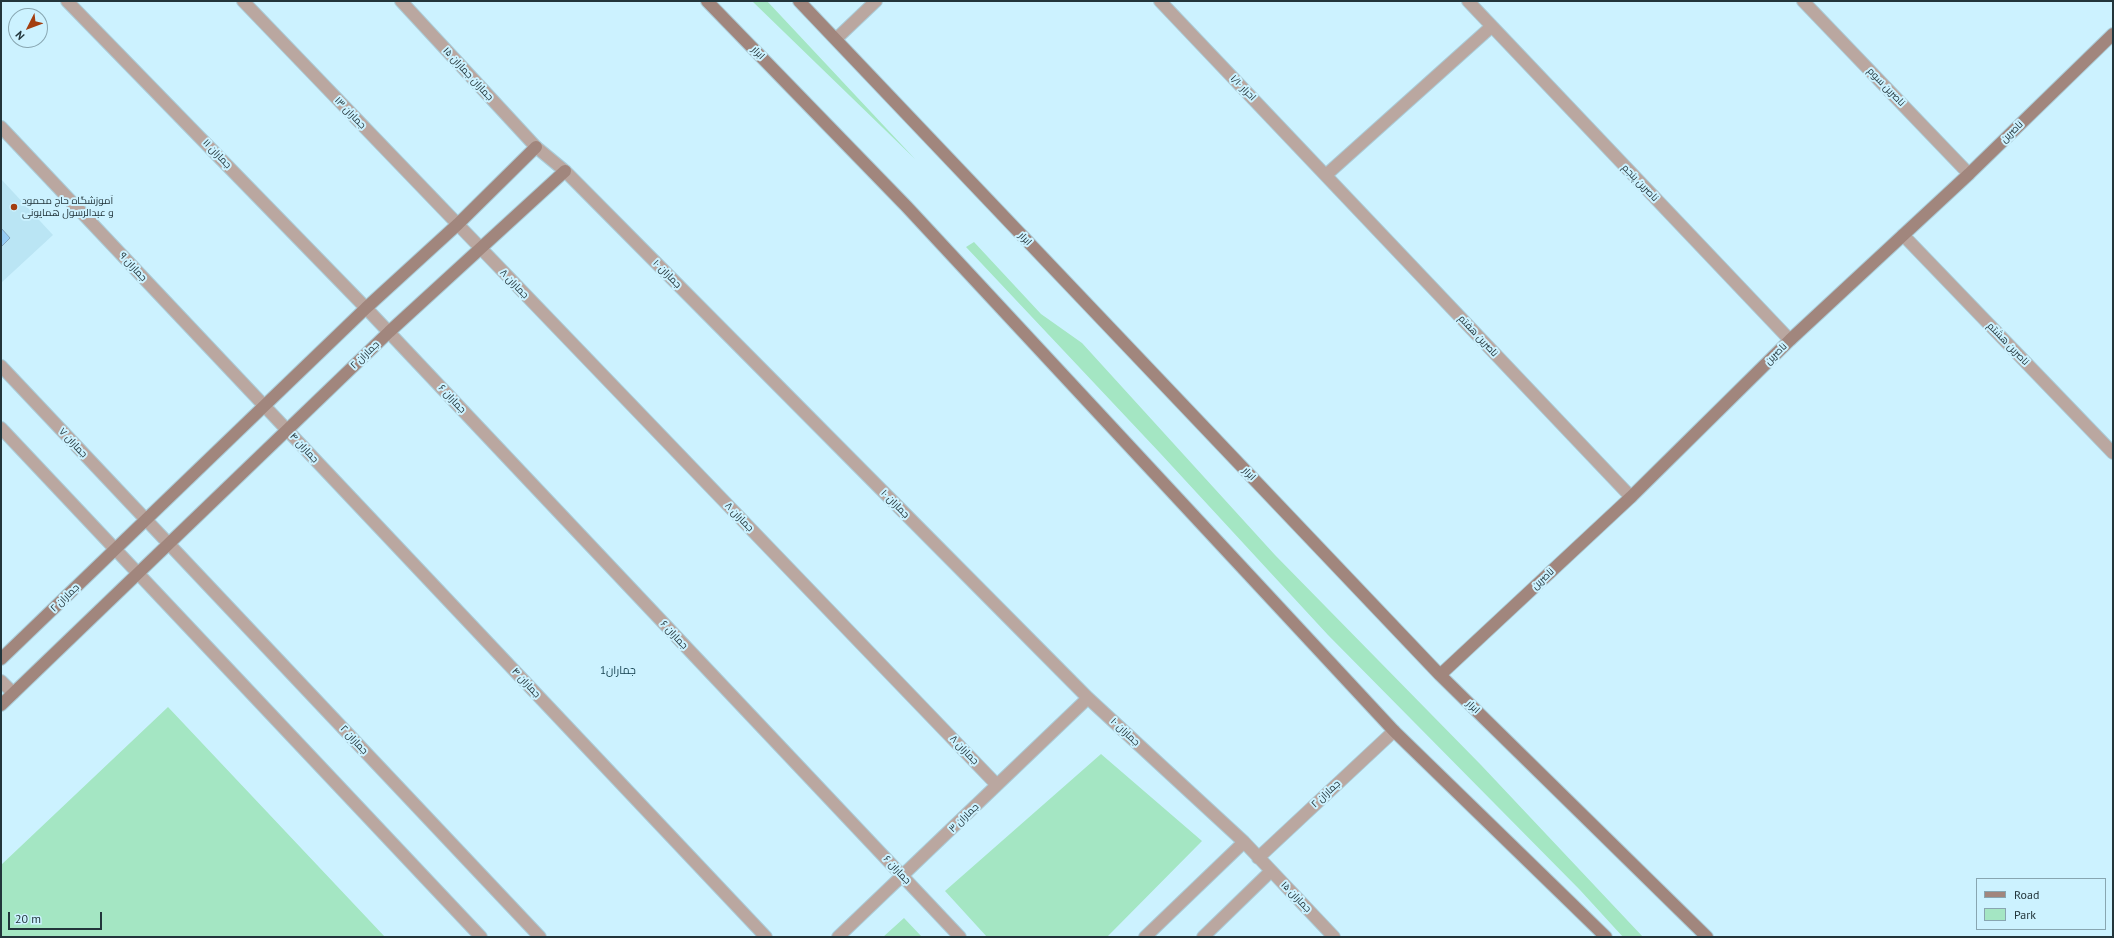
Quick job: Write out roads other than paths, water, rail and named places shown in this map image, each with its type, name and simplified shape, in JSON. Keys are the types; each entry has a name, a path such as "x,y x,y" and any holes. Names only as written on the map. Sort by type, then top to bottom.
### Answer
{"street":[{"name":"جماران ۱۱","path":"68,1 389,332"},
{"name":"جماران ۱۳","path":"243,1 480,248"},
{"name":"جماران جماران ۱۵","path":"401,1 536,147"},
{"name":"ابرار","path":"708,1 907,207 1394,731 1606,937"},
{"name":"ابرار","path":"799,1 1440,675 1707,937"},
{"path":"836,39 876,1"},
{"name":"۱/۱۰ احرار","path":"1160,1 1326,175"},
{"name":"ناصرین پنجم","path":"1468,1 1790,340"},
{"name":"ناصرین سوم","path":"1803,1 1969,174"},
{"path":"1326,175 1491,26"},
{"name":"ناصرین","path":"1440,675 1630,497 1790,340 1969,174 2113,34"},
{"name":"جماران ۹","path":"1,127 287,430"},
{"name":"جماران ۲","path":"1,659 366,308 458,224 536,147"},
{"name":"جماران ۱۰","path":"536,147 565,171 1088,698 1244,842 1258,858"},
{"name":"جماران ۲","path":"1,705 389,332 565,171"},
{"name":"ناصرین هفتم","path":"1326,175 1630,497"},
{"name":"ناصرین هشتم","path":"1903,234 2113,453"},
{"name":"جماران ۸","path":"480,248 997,785"},
{"name":"جماران ۶","path":"389,332 960,937"},
{"name":"جماران ۷","path":"1,366 146,520"},
{"path":"1,428 481,937"},
{"name":"جماران ۴","path":"287,430 766,937"},
{"name":"جماران ۲","path":"146,520 540,937"},
{"path":"1,681 13,693"},
{"name":"جماران ۳","path":"838,937 1088,698"},
{"name":"جماران ۲","path":"1258,858 1394,731"},
{"path":"1145,937 1244,842"},
{"name":"جماران ۱۵","path":"1258,858 1334,937"},
{"path":"1203,937 1271,871"}],"place":[{"name":"آموزشگاه حاج محمود و عبدالرسول همایونی","path":"14,207"}],"district":[{"name":"جماران1","path":"618,671"}]}
